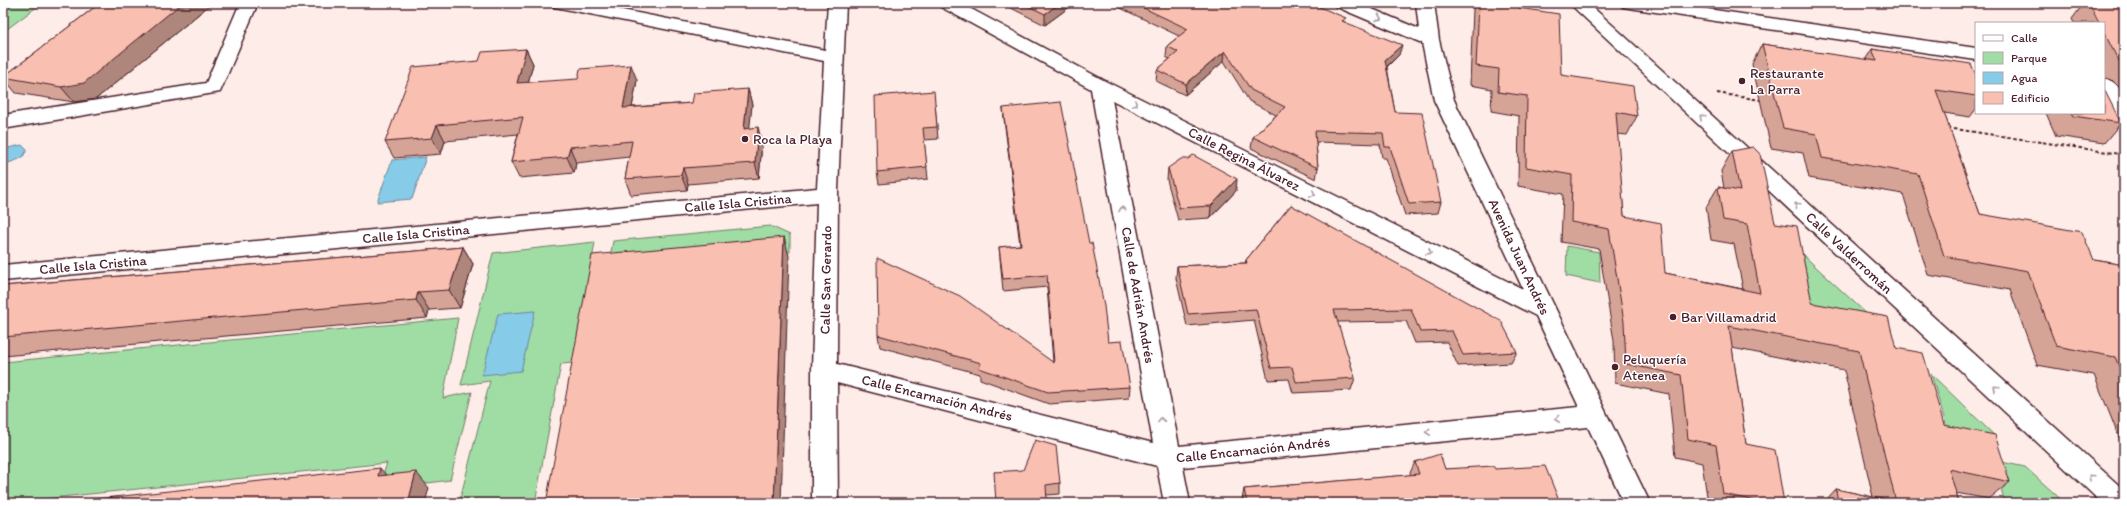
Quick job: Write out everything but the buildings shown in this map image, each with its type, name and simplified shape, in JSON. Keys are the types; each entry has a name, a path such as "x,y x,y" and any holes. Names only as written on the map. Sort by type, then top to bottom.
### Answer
{"street":[{"path":"3,122 212,88 249,3"},
{"path":"560,3 833,57"},
{"name":"Calle San Gerardo","path":"824,503 824,370 828,194 833,57 837,3"},
{"name":"Calle Regina Álvarez","path":"947,3 1100,86 1543,309"},
{"path":"1343,3 1430,40"},
{"name":"Avenida Juan Andrés","path":"1425,3 1430,40 1444,100 1543,309 1596,416 1636,503"},
{"name":"Calle Valderromán","path":"1578,3 2120,503"},
{"path":"1629,3 1975,54"},
{"path":"2105,85 2113,92 2124,114"},
{"name":"Calle de Adrián Andrés","path":"1100,86 1177,503"},
{"name":"Calle Isla Cristina","path":"3,273 828,194"},
{"name":"Calle Encarnación Andrés","path":"824,370 915,392 1168,458 1596,416"}],"path":[{"path":"1716,93 1760,100"},
{"path":"1947,128 2120,154"}],"green space":[{"path":"3,3 42,3 3,32"},
{"path":"770,226 790,235 790,252 608,269 613,241"},
{"path":"1788,241 1869,316 1800,303"},
{"path":"595,242 575,363 561,364 535,503 459,503 490,381 461,385 493,253"},
{"path":"1567,246 1599,252 1600,283 1566,276"},
{"path":"458,318 443,398 472,392 450,480 399,487 382,478 387,463 3,503 3,362"},
{"path":"1931,374 1997,438 1947,428"},
{"path":"1992,460 2025,467 2065,503 2005,503"}],"water":[{"path":"22,145 27,150 22,158 3,165 3,149"},
{"path":"426,157 412,199 377,202 392,160"},
{"path":"535,311 521,371 482,375 498,314"}],"place":[{"name":"Restaurante La Parra","path":"1742,81"},
{"name":"Roca la Playa","path":"745,139"},
{"name":"Bar Villamadrid","path":"1673,317"},
{"name":"Peluquería Atenea","path":"1615,367"}]}
